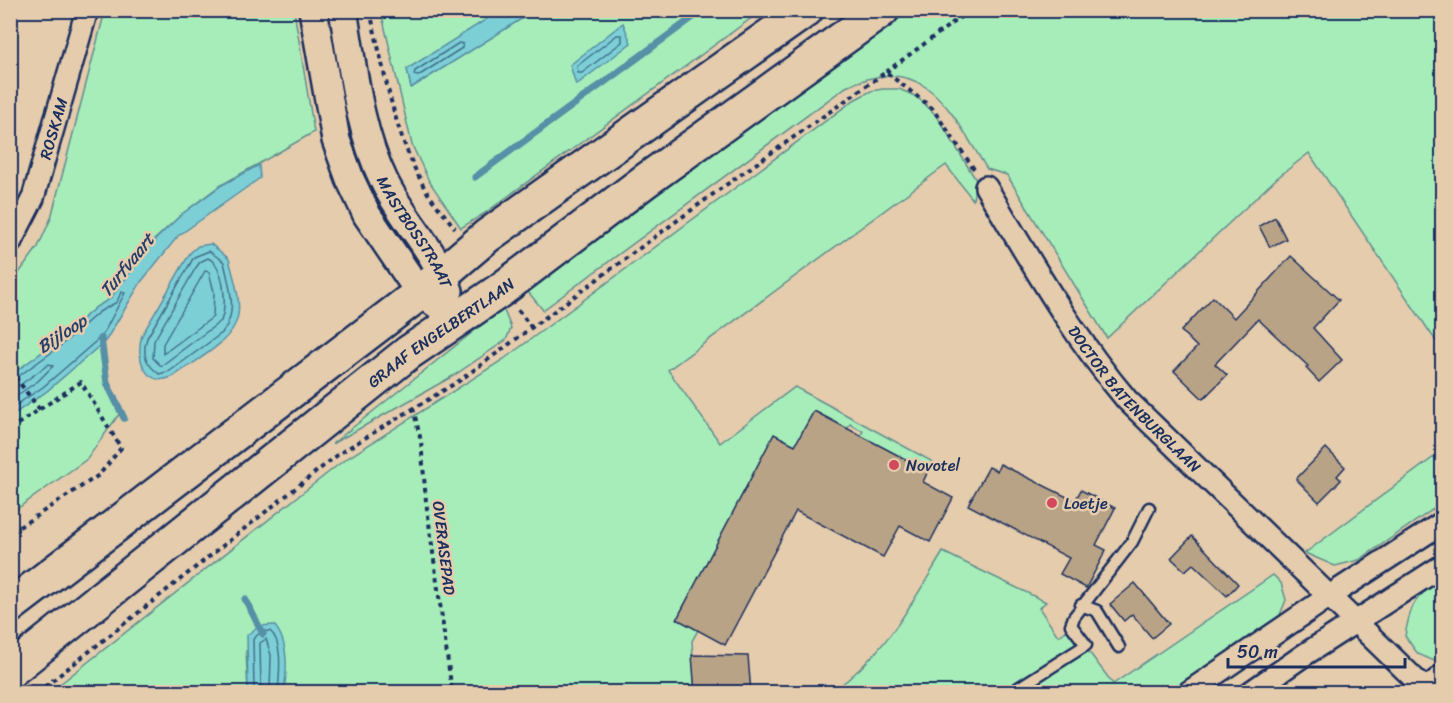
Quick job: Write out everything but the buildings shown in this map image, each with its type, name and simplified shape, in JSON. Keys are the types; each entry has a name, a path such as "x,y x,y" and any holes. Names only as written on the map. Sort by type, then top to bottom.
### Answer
{"main road":[{"path":"10,606 432,283 471,249 806,10"},
{"name":"GRAAF ENGELBERTLAAN","path":"10,671 408,352 502,289 655,174 882,10"}],"street":[{"name":"ROSKAM","path":"10,243 33,198 87,10"},
{"name":"MASTBOSSTRAAT","path":"313,10 330,112 342,159 367,215 432,283 458,318"},
{"name":"MASTBOSSTRAAT","path":"343,10 365,131 375,162 403,215 432,283"},
{"name":"DOCTOR BATENBURGLAAN","path":"986,186 1048,301 1107,377 1218,497 1331,595 1425,692"},
{"path":"1189,693 1331,595 1443,523"},
{"path":"1251,693 1443,566"},
{"path":"1425,692 1443,676"}],"lane":[{"path":"754,47 787,10"},
{"path":"1012,693 1086,645 1071,625 1081,605 1132,542 1149,508"},
{"path":"1081,605 1097,611 1119,647"}],"path":[{"name":"MASTBOSSTRAAT","path":"370,10 397,123 407,153 421,182 471,249"},
{"path":"38,693 339,453 459,381 970,10"},
{"path":"886,72 932,108 986,186"},
{"path":"502,289 532,328"},
{"path":"12,372 40,410"},
{"path":"10,429 81,382 121,448 99,475 10,533"},
{"name":"OVERASEPAD","path":"413,408 421,441 426,501 452,693"}],"green space":[{"path":"105,11 294,11 314,132 218,187 182,214 154,240 110,299 96,307 56,342 11,375 10,285 38,247 51,218"},
{"path":"381,11 501,11 407,69 411,88 534,11 761,11 485,213 461,228 429,181 412,145"},
{"path":"910,11 1442,11 1442,350 1309,153 1277,178 1107,338 1007,175 987,169 961,127 933,92 916,81 896,76 873,77 846,87 543,310 524,287"},
{"path":"899,89 917,97 937,116 976,180 973,200 946,165 668,370 720,443 795,387 933,462 928,471 869,440 849,459 863,431 850,424 836,451 829,448 841,425 814,411 795,445 774,435 677,619 698,630 692,641 695,692 284,692 285,654 246,651 248,692 50,692 343,461 504,359 854,100 871,91"},
{"path":"503,308 511,328 506,340 453,376 332,444"},
{"path":"100,345 105,380 120,413 87,459 11,513 11,416 47,391"},
{"path":"1442,451 1442,503 1359,560 1335,566 1305,553"},
{"path":"943,552 1046,602 1039,608 1058,636 1071,628 1113,684 1273,575 1281,583 1286,600 1277,622 1177,692 832,692 867,662 882,645 907,611"},
{"path":"1442,578 1442,661 1439,663 1418,654 1405,636 1416,601"}],"water":[{"path":"501,10 534,11 411,88 407,69"},
{"path":"623,23 631,43 576,85 570,65"},
{"path":"259,165 260,178 178,236 141,282 106,340 47,391 11,416 11,375 56,342 96,307 110,299 155,240 182,214 222,185"},
{"path":"211,244 229,259 238,301 235,325 221,342 202,357 174,376 156,379 144,369 141,361 142,335 190,253 198,246"},
{"path":"274,625 285,648 284,692 248,692 247,635 259,626"}],"waterway":[{"path":"475,177 703,10"},
{"name":"Turfvaart","path":"101,338 107,383 124,418"},
{"name":"Turfvaart","path":"245,599 263,634"}],"place":[{"name":"Novotel","path":"894,465"},
{"name":"Loetje","path":"1052,503"}],"water label":[{"name":"Bijloop","path":"62,334"}]}
